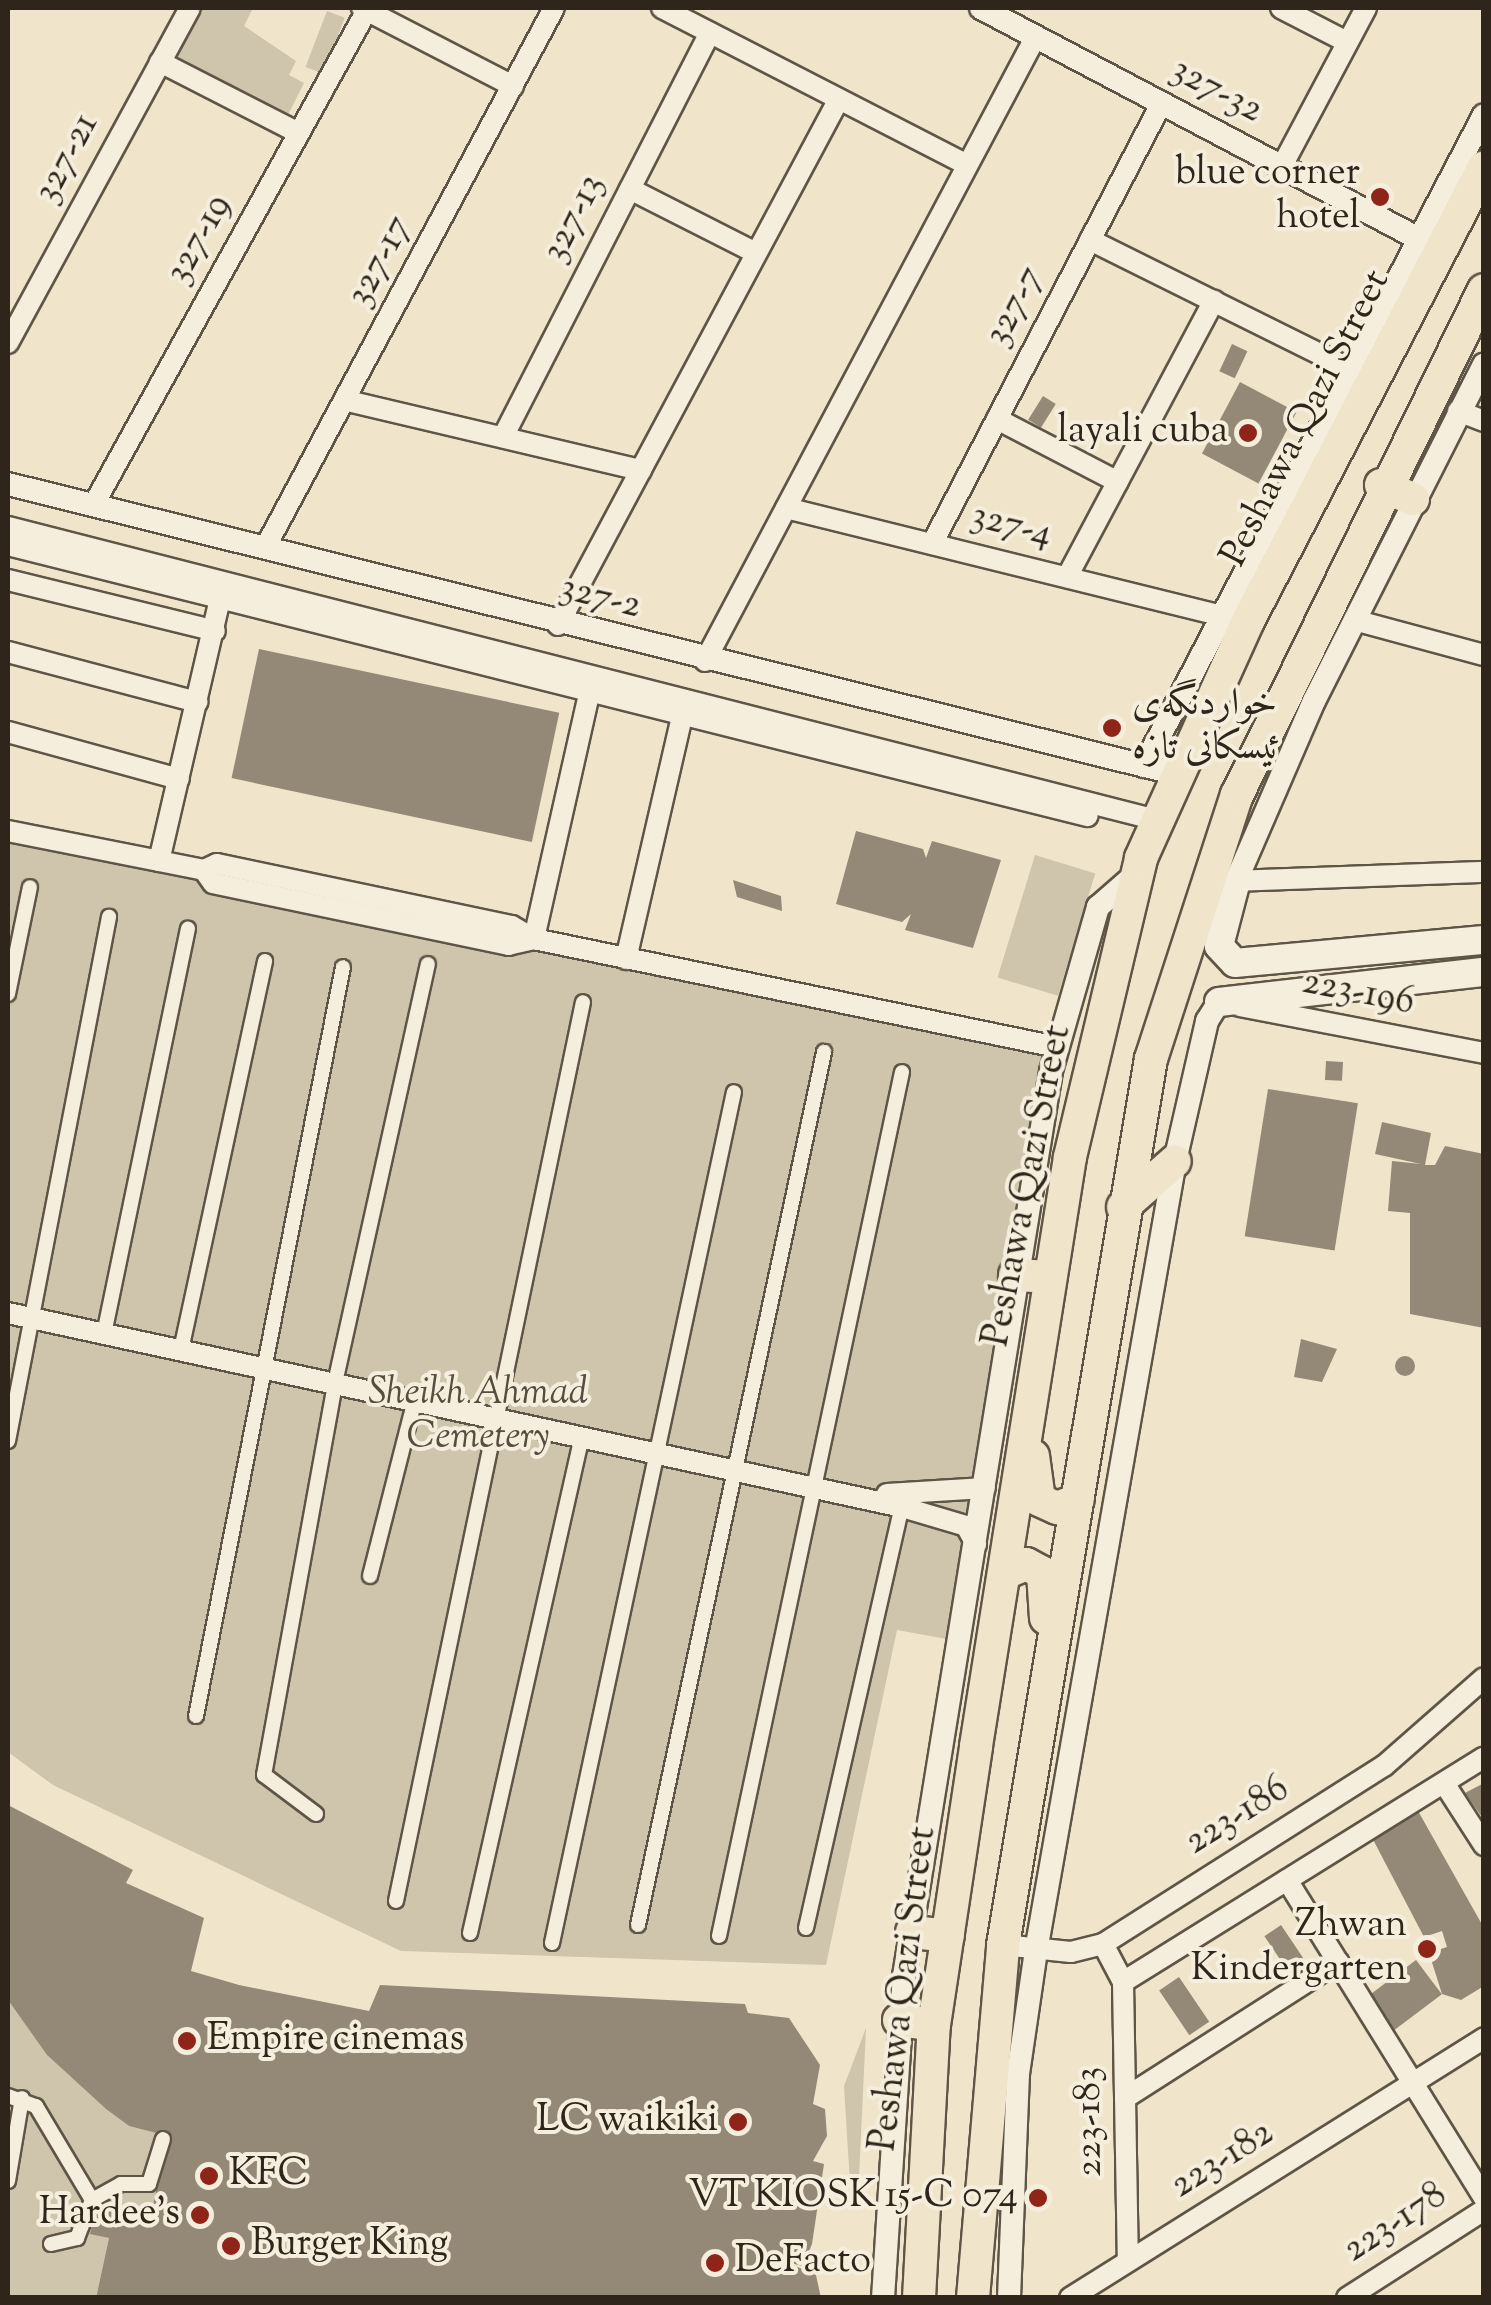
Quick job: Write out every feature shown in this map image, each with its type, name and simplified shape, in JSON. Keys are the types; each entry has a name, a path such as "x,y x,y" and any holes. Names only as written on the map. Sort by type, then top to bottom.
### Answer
{"highway":[{"name":"Peshawa Qazi Street","path":"919,2298 934,2026 1048,1277 1137,873 1177,774 1320,478 1484,167"},
{"path":"973,2298 1020,1948 1046,1698 1123,1206 1151,1059 1381,486 1484,290"},
{"path":"1314,430 1320,478"},
{"path":"1381,486 1413,499"},
{"path":"1123,1206 1175,1161"},
{"path":"1015,1275 1048,1277"},
{"path":"1032,1397 1039,1500 1057,1508 1078,1500"},
{"path":"1005,1574 1026,1564 1043,1574 1046,1698"},
{"path":"912,1932 948,1936"},
{"path":"899,2020 934,2026"}],"main road":[{"path":"1222,876 1221,956 1234,963 1484,940"},
{"path":"1219,1002 1484,972"}],"street":[{"name":"327-21","path":"8,344 190,8"},
{"name":"327-17","path":"266,546 348,400 554,8"},
{"path":"662,8 967,165"},
{"name":"327-32","path":"981,8 1418,238"},
{"path":"1281,8 1347,42"},
{"path":"1282,166 1366,8"},
{"path":"364,9 513,86"},
{"name":"327-19","path":"94,504 364,9"},
{"name":"327-13","path":"502,438 710,32"},
{"path":"704,662 1036,36"},
{"path":"160,62 299,133"},
{"path":"558,625 838,99"},
{"name":"327-7","path":"932,544 1162,103"},
{"path":"1144,766 1314,430 1484,114"},
{"path":"630,190 756,253"},
{"path":"1090,240 1348,368"},
{"path":"1068,577 1214,300"},
{"path":"1484,364 1222,876 1484,872"},
{"path":"348,400 641,470"},
{"path":"1458,411 1484,421"},
{"path":"997,419 1118,482"},
{"name":"327-2","path":"8,484 266,546 704,662 1177,774"},
{"name":"327-4","path":"786,508 1219,615"},
{"path":"8,527 222,590 1154,826"},
{"path":"8,545 222,590"},
{"path":"8,580 215,632"},
{"path":"159,861 222,590"},
{"path":"1354,620 1484,655"},
{"path":"8,652 196,702"},
{"path":"534,938 590,686"},
{"path":"626,958 684,708"},
{"path":"8,732 178,779"},
{"path":"8,831 204,870 213,882 490,942 534,938 1057,1047"},
{"path":"883,2298 899,2020 985,1488 1015,1275 1057,1047 1098,907 1137,873"},
{"path":"8,994 30,886"},
{"path":"8,1440 16,1315 110,917"},
{"path":"104,1334 188,928"},
{"path":"182,1350 265,961"},
{"path":"316,1814 264,1775 335,1383 428,964"},
{"path":"196,1716 260,1367 343,966"},
{"path":"396,1902 583,1002"},
{"path":"1009,2298 1020,1948 1175,1161 1219,1002"},
{"name":"223-196","path":"1219,1002 1484,1053"},
{"path":"638,1925 740,1470 824,1052"},
{"path":"719,1936 902,1072"},
{"path":"552,1944 661,1453 734,1092"},
{"path":"16,1315 816,1486 966,1526 976,1544"},
{"path":"370,1576 415,1400"},
{"path":"470,1933 582,1436"},
{"path":"816,1486 914,1496 985,1488"},
{"path":"806,1928 902,1507"},
{"name":"223-186","path":"1020,1948 1103,1944 1384,1766 1484,1678"},
{"path":"1103,1944 1124,1982 1484,1757"},
{"path":"1444,1782 1484,1845"},
{"path":"1287,1880 1484,2198"},
{"path":"1125,2098 1338,1962"},
{"name":"223-183","path":"1124,1982 1128,2261"},
{"name":"223-182","path":"1070,2298 1484,2038"},
{"path":"8,2180 15,2097"},
{"path":"15,2097 45,2120 92,2200"},
{"path":"51,2244 77,2238 92,2200 121,2184 149,2184 163,2139"},
{"name":"223-178","path":"1347,2298 1370,2291 1484,2210"}],"green space":[{"path":"202,8 253,8 244,26 296,61 289,75 304,83 288,115 176,57"},
{"path":"327,11 345,18 323,74 305,67"},
{"name":"Sheikh Ahmad Cemetery","path":"8,834 1044,1055 947,1639 897,1630 826,1965 401,1951 53,1785 8,1752"},
{"path":"1035,855 1095,873 1058,996 998,977"},
{"path":"8,2000 47,2055 106,2109 129,2126 168,2136 152,2210 97,2202 90,2233 109,2238 96,2297 8,2297"},
{"path":"866,2028 858,2199 851,2200 844,2086"}],"building":[{"path":"1232,344 1247,351 1235,378 1219,371"},
{"name":"layali cuba","path":"1240,382 1297,412 1258,484 1202,454"},
{"path":"1043,396 1056,404 1041,428 1028,420"},
{"path":"259,649 559,713 532,842 232,778"},
{"path":"856,831 923,849 926,858 932,841 1001,860 973,948 905,930 911,914 902,922 836,904"},
{"path":"733,880 781,896 782,911 737,897"},
{"path":"1326,1061 1343,1062 1342,1081 1325,1080"},
{"path":"1268,1089 1358,1103 1335,1250 1245,1236"},
{"path":"1382,1122 1431,1133 1425,1165 1435,1165 1445,1146 1484,1154 1484,1328 1410,1314 1410,1213 1388,1211 1392,1161 1421,1164 1375,1154"},
{"path":"1301,1339 1337,1349 1322,1382 1294,1377"},
{"path":"1405,1356 1415,1366 1405,1376 1395,1366"},
{"path":"1484,1783 1484,1820 1465,1793"},
{"path":"1413,1802 1484,1928 1484,1986 1461,2000 1442,1994 1429,1953 1447,1947 1442,1931 1424,1937 1368,1830"},
{"path":"8,1805 133,1870 126,1883 204,1918 191,1971 239,1985 369,2011 380,1985 745,2004 748,2013 789,2018 820,2065 813,2104 825,2109 827,2136 813,2161 824,2164 812,2244 803,2266 786,2262 816,2275 821,2298 96,2298 109,2238 90,2234 97,2202 152,2210 168,2136 129,2126 106,2109 47,2055 8,2000"},
{"path":"1281,1925 1303,1958 1287,1969 1264,1936"},
{"path":"1416,1960 1442,1994 1391,2033 1365,1999"},
{"path":"1179,1977 1209,2022 1189,2035 1159,1990"}],"place":[{"name":"blue corner hotel","path":"1380,197"},
{"name":"layali cuba","path":"1248,433"},
{"name":"خواردنگەی ئیسکانی تازە","path":"1112,728"},
{"name":"Zhwan Kindergarten","path":"1427,1949"},
{"name":"Empire cinemas","path":"187,2041"},
{"name":"LC waikiki","path":"738,2122"},
{"name":"KFC","path":"209,2176"},
{"name":"VT KIOSK 15-C 074","path":"1038,2198"},
{"name":"Hardee's","path":"200,2215"},
{"name":"Burger King","path":"231,2246"},
{"name":"DeFacto","path":"715,2263"}]}
